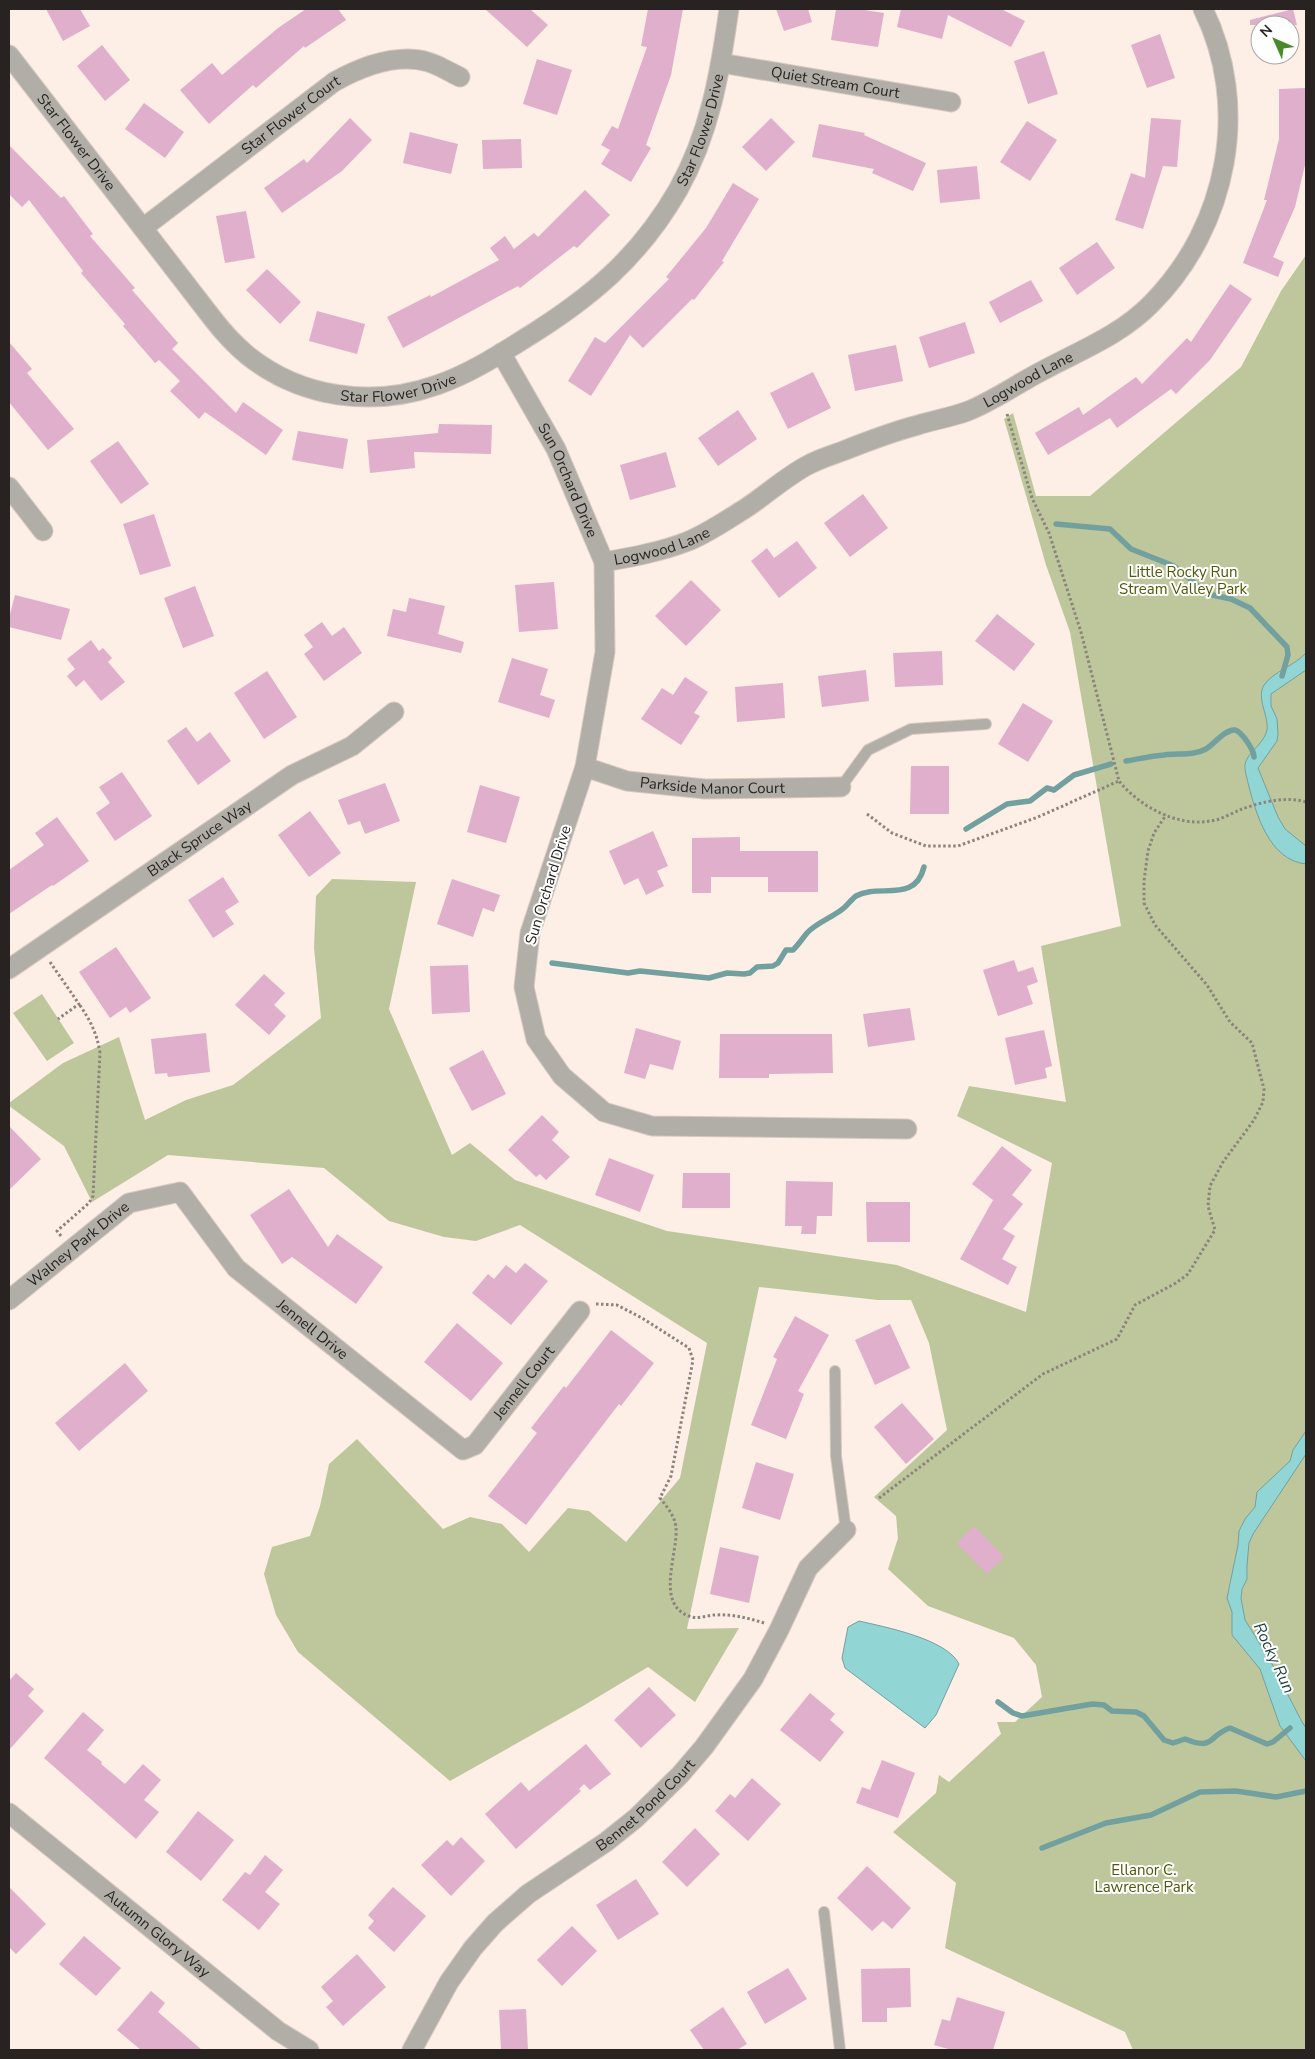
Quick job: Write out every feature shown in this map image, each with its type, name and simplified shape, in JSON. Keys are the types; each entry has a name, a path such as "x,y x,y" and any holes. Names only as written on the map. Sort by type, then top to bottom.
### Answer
{"street":[{"name":"Star Flower Drive","path":"9,55 212,319 232,342 266,369 306,388 351,397 374,398 397,396 438,385 501,354 565,314 596,291 624,264 650,232 678,190 697,151 716,92 729,9"},
{"name":"Logwood Lane","path":"604,562 640,555 687,542 744,510 808,464 891,432 968,411 1045,369 1096,344 1122,328 1153,302 1179,272 1200,238 1216,198 1226,159 1229,116 1226,82 1220,53 1203,9"},
{"name":"Star Flower Court","path":"143,228 334,82 348,74 374,64 416,60 429,62 460,77"},
{"name":"Quiet Stream Court","path":"722,63 951,102"},
{"name":"Sun Orchard Drive","path":"501,354 556,449 604,562 605,652 585,767 530,933 524,987 536,1038 562,1076 604,1112 652,1126 907,1129"},
{"path":"9,487 43,531"},
{"name":"Black Spruce Way","path":"9,969 292,775 352,746 394,712"},
{"name":"Parkside Manor Court","path":"585,767 627,782 705,789 841,787"},
{"name":"Walney Park Drive","path":"9,1300 129,1203 180,1192"},
{"name":"Jennell Drive","path":"180,1192 236,1268 463,1450"},
{"name":"Jennell Court","path":"463,1450 475,1445 586,1308"},
{"name":"Bennet Pond Court","path":"412,2050 448,1982 495,1923 528,1894 606,1842 636,1818 680,1775 704,1747 753,1679 779,1630 808,1568 846,1530"},
{"name":"Autumn Glory Way","path":"9,1813 278,2031 309,2050"}],"lane":[{"path":"841,787 868,750 911,729 986,724"},
{"path":"835,1371 836,1456 846,1530"},
{"path":"824,1912 840,2050"}],"path":[{"path":"1007,414 1032,498 1048,533 1081,632 1119,781 1128,792 1166,815 1191,822 1211,821 1244,808 1284,799 1306,802"},
{"path":"867,814 892,833 926,846 958,846 1038,817 1119,781"},
{"path":"879,1498 1043,1374 1117,1339 1135,1305 1176,1283 1188,1274 1215,1230 1208,1206 1210,1186 1223,1162 1254,1120 1263,1102 1264,1089 1252,1043 1230,1022 1207,985 1155,926 1144,903 1144,882 1148,851 1154,833 1166,815"},
{"path":"49,961 90,1019 97,1034 100,1053 93,1196 89,1204 57,1230 62,1237"},
{"path":"58,1019 79,1004"},
{"path":"586,1308 617,1306 642,1318 689,1348 693,1360 671,1476 660,1498 673,1517 676,1528 670,1585 671,1598 678,1609 689,1617 739,1615 765,1623"}],"green space":[{"path":"1306,255 1306,2050 1133,2050 1125,2032 945,1948 956,1883 893,1832 936,1793 939,1775 949,1782 1001,1734 997,1722 1015,1722 1042,1697 1036,1665 1014,1638 928,1606 888,1569 898,1538 896,1516 874,1497 947,1430 929,1343 911,1300 878,1300 759,1287 687,1629 739,1628 695,1702 648,1667 450,1781 298,1652 276,1615 264,1574 272,1547 310,1536 320,1506 329,1464 357,1439 443,1529 470,1517 502,1524 529,1552 568,1508 589,1511 626,1542 680,1478 707,1343 520,1225 476,1241 444,1237 389,1221 324,1168 168,1155 92,1202 64,1146 9,1106 9,1103 63,1063 119,1037 145,1120 186,1100 233,1085 321,1018 314,948 316,896 332,879 416,882 389,1009 452,1155 470,1143 515,1180 667,1231 897,1265 1026,1312 1052,1163 957,1116 969,1086 1066,1102 1041,946 1121,926 1070,632 1046,565 1004,419 1013,413 1036,496 1090,496 1241,367 1281,291"},
{"path":"42,994 74,1043 47,1061 13,1013"}],"water":[{"path":"1306,653 1306,670 1271,694 1271,706 1277,719 1277,741 1258,768 1278,817 1285,829 1306,846 1306,864 1293,861 1282,854 1266,834 1255,808 1245,767 1248,757 1263,739 1267,730 1261,696 1264,685 1273,676 1296,662"},
{"path":"1306,1431 1306,1454 1249,1543 1247,1579 1242,1589 1241,1598 1245,1620 1270,1660 1306,1728 1306,1761 1280,1726 1260,1669 1232,1635 1232,1612 1227,1598 1239,1531 1245,1519 1255,1507 1257,1492 1290,1461 1293,1450"},
{"path":"859,1621 914,1635 929,1641 952,1655 959,1664 936,1715 925,1728 845,1668 842,1658 848,1627"}],"building":[{"path":"46,9 80,9 90,26 63,41"},
{"path":"306,9 338,9 346,20 305,48 304,46 256,88 253,85 209,124 180,90 212,63 222,75 278,28"},
{"path":"485,9 530,9 548,25 527,47"},
{"path":"648,9 683,9 671,75 646,145 651,148 631,182 601,164 610,150 601,145 612,126 618,129 647,47 641,46"},
{"path":"776,9 808,9 812,22 784,31"},
{"path":"836,9 858,9 884,13 878,47 831,40"},
{"path":"901,9 1001,9 1025,21 1011,47 948,15 942,39 897,27"},
{"path":"1293,9 1294,15 1270,15"},
{"path":"1160,34 1175,78 1147,88 1131,45"},
{"path":"102,45 130,80 105,101 77,66"},
{"path":"1044,51 1058,94 1028,104 1014,61"},
{"path":"537,59 572,70 557,115 523,104"},
{"path":"1306,88 1306,161 1295,207 1273,257 1284,262 1278,277 1243,263 1267,200 1264,200 1279,139 1279,89"},
{"path":"144,103 184,132 165,158 125,129"},
{"path":"350,118 372,140 342,171 282,213 264,188 304,159 307,163"},
{"path":"771,118 795,142 766,171 742,147"},
{"path":"1151,118 1181,120 1177,167 1163,166 1143,229 1115,220 1131,173 1145,178"},
{"path":"1027,121 1057,140 1030,181 1000,162"},
{"path":"819,124 865,133 864,135 926,163 913,191 872,173 874,169 812,157"},
{"path":"410,132 458,144 451,174 403,163"},
{"path":"521,139 522,168 483,169 482,140"},
{"path":"9,145 61,198 64,196 93,234 90,236 135,288 132,290 178,343 172,349 236,413 243,402 283,430 266,455 205,412 199,419 170,391 180,381 159,360 155,363 123,326 125,324 81,273 83,271 29,200 22,207 9,194"},
{"path":"977,166 980,199 940,203 937,170"},
{"path":"733,183 759,199 722,261 724,262 694,300 692,299 643,348 630,335 591,396 568,381 595,337 605,343 669,279 666,277 706,228"},
{"path":"585,190 610,215 577,248 574,246 520,288 518,286 403,348 387,317 430,295 431,297 499,260 490,248 505,236 514,249 534,233 538,237"},
{"path":"246,211 255,258 225,263 216,216"},
{"path":"1097,242 1115,268 1077,295 1059,268"},
{"path":"267,269 301,302 280,324 246,290"},
{"path":"1031,280 1043,301 1000,323 989,302"},
{"path":"1230,284 1252,299 1210,360 1176,394 1171,389 1117,428 1110,418 1048,455 1035,433 1079,407 1083,415 1136,377 1142,384 1187,338 1191,342"},
{"path":"317,311 365,324 357,354 309,341"},
{"path":"965,322 975,353 929,368 919,337"},
{"path":"9,342 32,369 27,373 74,429 48,450 9,402"},
{"path":"896,345 903,381 855,391 848,355"},
{"path":"813,372 831,408 788,429 770,393"},
{"path":"738,410 757,439 718,466 698,438"},
{"path":"439,424 492,425 491,454 414,452 415,468 370,473 367,440 438,433"},
{"path":"298,431 348,439 343,469 292,460"},
{"path":"118,441 149,484 121,504 90,461"},
{"path":"666,452 676,487 630,500 620,465"},
{"path":"863,494 888,528 850,557 824,523"},
{"path":"154,514 171,566 140,575 123,524"},
{"path":"797,541 817,568 779,598 751,561 767,548 774,558"},
{"path":"691,580 721,610 686,646 655,616"},
{"path":"554,582 558,629 519,632 515,585"},
{"path":"195,586 214,636 183,648 164,598"},
{"path":"15,595 70,609 61,640 9,627 9,618"},
{"path":"409,598 445,606 438,634 464,642 461,653 387,636 393,609 406,612"},
{"path":"997,614 1035,644 1014,671 975,641"},
{"path":"322,622 332,636 344,627 362,653 324,681 304,654 313,647 304,635"},
{"path":"91,640 99,651 103,648 112,658 108,662 125,682 101,701 84,680 76,687 67,676 75,669 67,659"},
{"path":"942,651 943,685 895,687 893,653"},
{"path":"512,658 548,669 540,695 555,700 549,718 498,702"},
{"path":"866,670 869,701 822,707 818,676"},
{"path":"267,671 297,717 264,739 234,693"},
{"path":"685,677 708,692 694,713 700,716 681,745 641,719 662,688 673,695"},
{"path":"783,683 785,718 737,722 735,687"},
{"path":"1023,703 1053,721 1028,762 998,744"},
{"path":"186,727 197,742 210,732 231,761 198,785 167,741"},
{"path":"911,766 949,766 949,814 910,814"},
{"path":"122,772 152,816 115,841 96,813 110,803 99,787"},
{"path":"385,783 400,821 365,834 360,821 348,825 338,800"},
{"path":"480,785 520,797 506,843 467,832"},
{"path":"310,811 341,853 309,877 278,835"},
{"path":"57,817 89,861 9,914 9,870 44,845 35,833"},
{"path":"653,831 668,866 657,871 664,886 646,895 638,878 624,885 609,851"},
{"path":"740,837 740,851 818,851 818,892 768,892 768,877 711,877 711,893 692,893 692,838"},
{"path":"223,877 239,902 225,911 234,924 213,938 188,900"},
{"path":"452,879 500,895 494,912 483,908 473,937 437,924"},
{"path":"116,947 151,998 130,1013 126,1007 110,1018 79,972"},
{"path":"1014,960 1018,972 1033,967 1038,982 1027,986 1033,1004 998,1016 983,970"},
{"path":"468,965 470,1012 432,1014 430,966"},
{"path":"264,974 285,993 274,1005 286,1016 269,1035 235,1005"},
{"path":"910,1008 915,1040 868,1047 863,1014"},
{"path":"636,1028 681,1041 673,1070 650,1064 645,1079 624,1073"},
{"path":"1044,1030 1052,1066 1045,1068 1047,1078 1015,1085 1005,1038"},
{"path":"206,1033 210,1072 168,1077 167,1073 155,1074 151,1039"},
{"path":"720,1034 832,1034 833,1073 769,1074 769,1078 719,1078"},
{"path":"483,1050 506,1094 472,1111 449,1068"},
{"path":"542,1115 559,1132 552,1140 570,1157 546,1180 540,1174 536,1177 508,1150"},
{"path":"9,1126 41,1159 9,1190"},
{"path":"1002,1146 1032,1170 1012,1195 1023,1204 1003,1229 1015,1236 1002,1259 1017,1267 1008,1285 960,1259 993,1200 972,1184"},
{"path":"609,1158 654,1175 640,1212 595,1195"},
{"path":"683,1173 730,1173 730,1208 682,1208"},
{"path":"786,1181 833,1182 832,1216 817,1216 816,1234 801,1234 802,1226 785,1226"},
{"path":"289,1189 328,1247 337,1234 383,1267 356,1304 292,1257 282,1264 250,1215"},
{"path":"866,1202 910,1202 910,1242 867,1242"},
{"path":"525,1263 548,1281 511,1325 472,1293 488,1274 494,1279 506,1265 516,1273"},
{"path":"795,1316 829,1335 798,1391 804,1394 786,1439 751,1425 777,1359 773,1357"},
{"path":"457,1323 503,1363 471,1401 424,1362"},
{"path":"890,1324 910,1368 875,1385 855,1340"},
{"path":"611,1330 654,1363 621,1406 619,1404 526,1525 488,1496 537,1433 531,1428 564,1386 566,1388"},
{"path":"125,1363 148,1391 79,1451 55,1423"},
{"path":"902,1403 934,1439 906,1464 874,1427"},
{"path":"756,1462 794,1474 780,1520 742,1508"},
{"path":"974,1526 1004,1557 987,1574 957,1543"},
{"path":"720,1547 759,1556 749,1603 710,1594"},
{"path":"16,1673 34,1689 28,1696 44,1711 9,1750 9,1681"},
{"path":"649,1687 676,1715 641,1748 614,1720"},
{"path":"810,1693 835,1714 830,1720 844,1732 820,1762 780,1730"},
{"path":"83,1712 104,1730 87,1750 102,1762 101,1764 125,1784 143,1764 161,1780 144,1800 159,1812 136,1839 44,1758"},
{"path":"586,1744 611,1774 590,1790 584,1784 579,1789 581,1791 516,1849 485,1814 521,1782 529,1791"},
{"path":"882,1760 915,1773 898,1818 856,1803 862,1787 870,1790"},
{"path":"752,1778 781,1804 748,1841 715,1811 730,1794 735,1798"},
{"path":"198,1811 234,1840 201,1881 166,1852"},
{"path":"695,1828 720,1854 687,1887 662,1862"},
{"path":"461,1837 485,1861 451,1896 421,1865 447,1840 453,1846"},
{"path":"265,1855 283,1870 265,1892 280,1904 259,1930 222,1900 245,1872 250,1875"},
{"path":"867,1866 911,1908 892,1929 883,1921 872,1931 837,1898"},
{"path":"636,1879 659,1914 618,1940 596,1905"},
{"path":"9,1887 46,1924 16,1954 9,1947"},
{"path":"393,1887 426,1916 394,1952 368,1928 374,1921 368,1915"},
{"path":"572,1926 597,1951 562,1986 537,1960"},
{"path":"84,1936 121,1968 96,1996 59,1964"},
{"path":"357,1954 386,1987 343,2026 326,2007 333,2001 321,1987"},
{"path":"788,1968 807,1999 765,2024 747,1992"},
{"path":"910,1968 911,2007 887,2008 887,2022 862,2022 861,1969"},
{"path":"151,1991 165,2003 158,2012 202,2050 141,2050 117,2030"},
{"path":"957,1997 1005,2012 993,2050 952,2050 934,2045 942,2019 950,2021"},
{"path":"723,2007 747,2044 737,2050 704,2050 690,2030"},
{"path":"526,2009 528,2050 501,2050 499,2010"}],"waterway":[{"path":"1056,524 1110,529 1131,549 1174,566 1208,594 1231,599 1250,608 1287,647 1288,655 1282,676"},
{"path":"1126,761 1201,751 1231,730 1238,731 1241,734 1252,750 1254,757"},
{"path":"966,829 1007,804 1030,801 1047,788 1054,790 1074,775 1111,764"},
{"path":"552,963 628,973 640,971 709,978 727,973 750,973 757,967 773,966 778,963 786,950 793,950 811,929 841,911 856,896 875,891 905,889 913,885 924,867"},
{"path":"998,1702 1013,1713 1022,1716 1092,1704 1104,1705 1112,1711 1136,1712 1144,1716 1164,1740 1173,1743 1185,1739 1206,1743 1230,1728 1267,1744 1273,1742 1290,1728"},
{"path":"1042,1848 1106,1823 1151,1815 1200,1792 1236,1791 1276,1797 1306,1791"}],"park label":[{"name":"Little Rocky Run Stream Valley Park","path":"1183,580"},
{"name":"Ellanor C. Lawrence Park","path":"1144,1878"}],"water label":[{"name":"Rocky Run","path":"1274,1658"}]}
